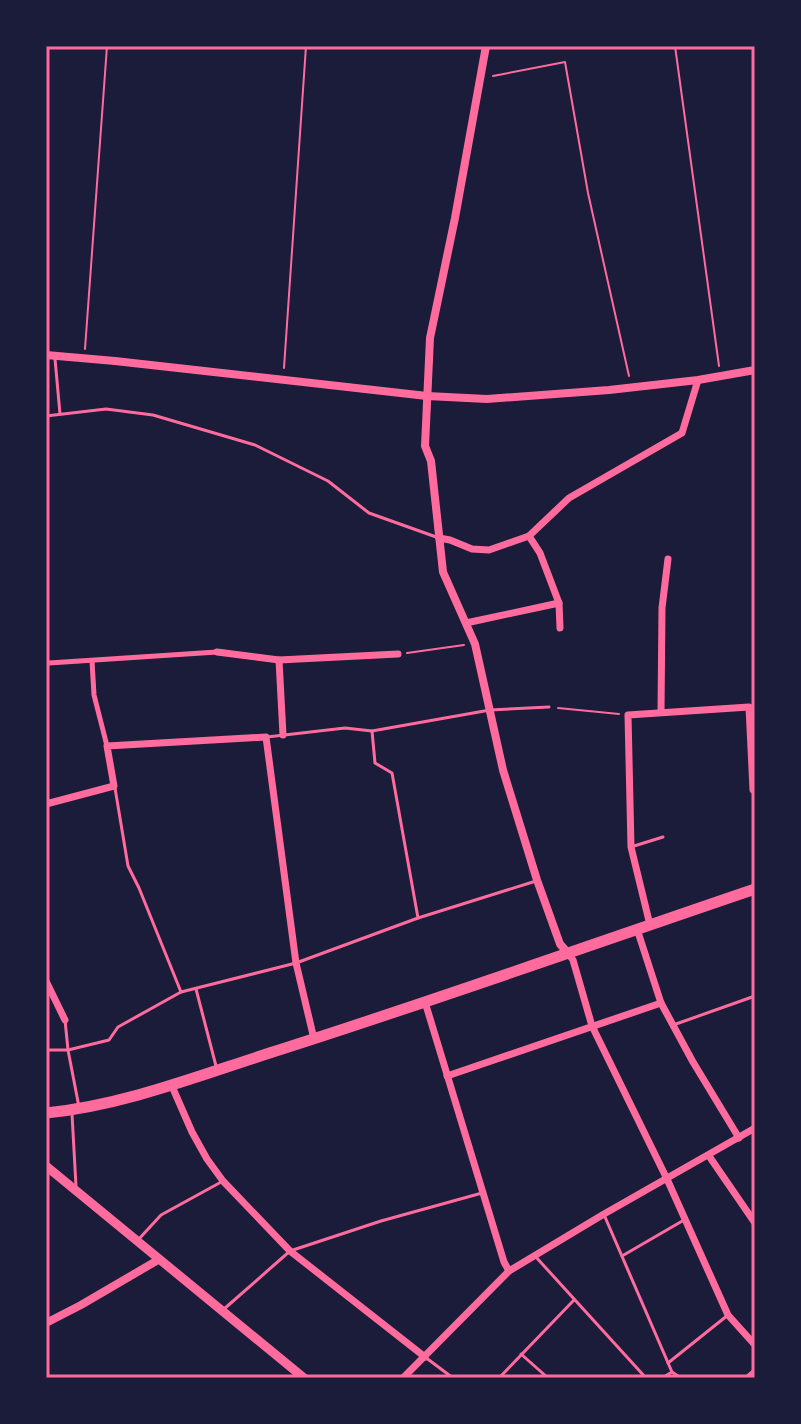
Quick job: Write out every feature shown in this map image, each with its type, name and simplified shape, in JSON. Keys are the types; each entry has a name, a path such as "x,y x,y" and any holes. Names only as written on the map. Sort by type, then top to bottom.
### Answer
{"highway":[{"path":"46,1113 109,1103 314,1039 755,889"}],"main road":[{"path":"46,1166 304,1378"}],"street":[{"path":"486,46 430,338 425,446 431,461 443,572 475,644 503,770 537,880 560,944 573,960 592,1026 667,1179 728,1315 755,1345"},
{"path":"50,355 427,396 487,399 609,390 755,370"},
{"path":"439,538 472,549 489,550 529,536 569,498 682,433 698,380"},
{"path":"529,536 540,553 559,603 560,628"},
{"path":"661,711 662,608 668,559"},
{"path":"466,623 559,603"},
{"path":"49,663 217,652 279,660 398,654"},
{"path":"279,660 283,735"},
{"path":"46,804 114,786 94,695 92,661"},
{"path":"650,925 631,847 628,715 749,707 750,758 755,791"},
{"path":"107,746 266,737 296,963 314,1039"},
{"path":"637,929 661,1003 739,1138"},
{"path":"46,981 65,1020"},
{"path":"425,1002 482,1193 509,1271"},
{"path":"447,1076 661,1003"},
{"path":"171,1084 192,1132 223,1181 290,1251 425,1357"},
{"path":"403,1378 509,1271 755,1128"},
{"path":"709,1156 755,1223"},
{"path":"46,1323 158,1260"},
{"path":"748,1378 755,1372"}],"lane":[{"path":"50,355 60,414"},
{"path":"46,416 106,409 153,415 255,445 328,481 369,513 439,538"},
{"path":"266,737 345,728 372,731 490,710 549,707"},
{"path":"372,731 375,763 392,773 418,918"},
{"path":"114,786 128,866 181,992"},
{"path":"631,847 663,837"},
{"path":"46,1050 68,1050 109,1040 118,1027 181,992 296,963 418,918 537,880"},
{"path":"196,989 217,1069"},
{"path":"672,1025 755,996"},
{"path":"65,1020 75,1110 76,1191"},
{"path":"136,1242 161,1215 223,1181"},
{"path":"222,1312 290,1251 381,1221 482,1193"},
{"path":"604,1214 672,1372 681,1378"},
{"path":"622,1256 685,1219"},
{"path":"535,1256 646,1378"},
{"path":"499,1378 574,1300"},
{"path":"668,1363 728,1315"},
{"path":"521,1354 548,1378"},
{"path":"425,1357 453,1378"},
{"path":"635,1378 640,1372"},
{"path":"662,1378 672,1372"}],"path":[{"path":"84,358 107,46"},
{"path":"283,381 306,46"},
{"path":"675,46 720,375"},
{"path":"480,78 565,62 588,193 632,387"},
{"path":"398,654 475,644"},
{"path":"549,707 628,715"}]}
